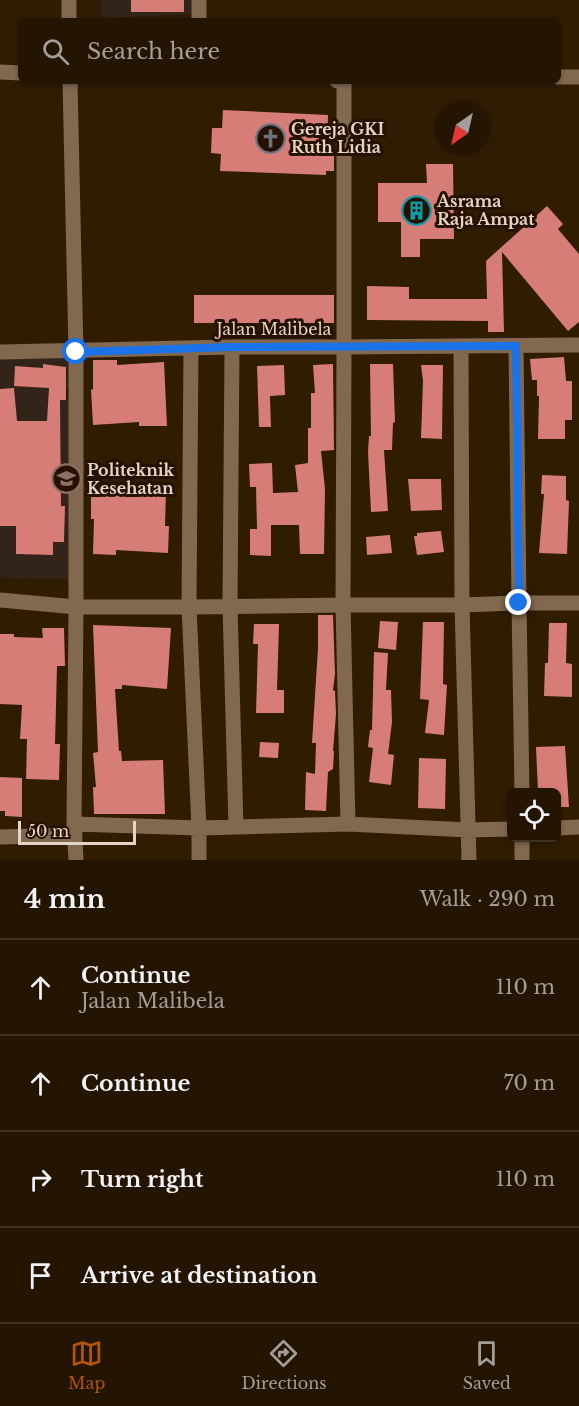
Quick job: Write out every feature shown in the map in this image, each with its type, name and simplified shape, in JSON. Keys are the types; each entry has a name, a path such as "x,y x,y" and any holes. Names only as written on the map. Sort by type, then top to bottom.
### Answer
{"street":[{"path":"69,0 69,18"},
{"path":"199,0 199,18"},
{"path":"0,72 18,73"},
{"path":"561,77 579,77"},
{"path":"70,84 76,352 76,860"},
{"name":"Jalan Malibela","path":"0,352 344,347 344,84"},
{"path":"348,824 343,605 344,347 579,345"},
{"path":"461,346 462,605 469,860"},
{"path":"516,346 522,788"},
{"path":"232,347 230,606 236,827"},
{"path":"191,348 189,607 199,860"},
{"path":"0,600 76,607 579,603"},
{"path":"0,837 75,829 348,824 468,830 507,829"},
{"path":"561,828 579,827"},
{"path":"522,842 522,860"}],"shaded area":[{"path":"101,0 131,0 132,12 184,12 184,0 192,0 193,14 102,18"},
{"name":"Politeknik Kesehatan","path":"0,349 73,351 69,579 0,578 0,526 10,526 11,454 0,453 0,448 9,448 9,421 0,420 0,412 16,411 14,388 0,389","holes":["43,364 67,367 66,385 42,383","15,366 37,367 37,387 14,386","49,387 69,388 69,400 48,399","15,421 60,421 61,505 17,505","64,506 65,521 26,521 26,507","50,524 65,524 64,542 49,541","16,533 46,533 46,555 16,554"]}],"building":[{"path":"131,0 184,0 184,12 131,12"},
{"name":"Gereja GKI Ruth Lidia","path":"223,110 328,115 327,148 334,148 334,171 326,171 326,175 220,171 221,154 211,153 212,128 222,128"},
{"name":"Asrama Raja Ampat","path":"426,164 453,164 454,239 420,239 420,257 401,257 401,222 378,222 378,183 427,183"},
{"path":"547,206 563,224 558,229 579,254 579,322 568,331 502,252 504,332 488,332 488,321 367,320 367,286 409,287 409,299 487,299 486,261"},
{"path":"194,295 334,295 334,323 194,323"},
{"path":"564,357 566,381 572,381 572,420 565,420 565,439 538,439 539,396 537,396 537,380 532,380 530,359"},
{"path":"93,360 117,360 117,365 164,362 167,426 139,426 139,422 93,425 91,389 93,390"},
{"path":"43,364 66,367 66,400 60,400 61,506 65,506 64,542 53,542 53,555 16,554 16,526 0,526 0,389 14,388 17,421 47,421 49,388 14,386 15,366 43,368"},
{"path":"333,364 334,450 321,451 325,489 324,554 300,554 299,525 271,525 271,556 250,555 250,529 257,529 256,487 250,487 249,464 272,463 273,493 298,492 295,465 308,463 311,393 315,393 313,365"},
{"path":"370,364 393,364 395,422 393,423 392,450 384,450 388,511 371,512 368,452 369,436 371,436"},
{"path":"284,365 285,395 270,396 271,427 259,427 257,366"},
{"path":"421,365 443,365 442,439 421,438 423,381"},
{"path":"542,475 566,476 566,500 569,501 567,554 539,553 544,494 541,494"},
{"path":"408,479 441,479 442,510 411,511"},
{"path":"91,489 166,491 165,526 169,526 168,553 116,550 116,555 93,554 94,519 91,519"},
{"path":"441,531 444,552 417,555 414,536 417,536 417,533"},
{"path":"390,535 392,553 367,555 366,537"},
{"path":"318,615 333,615 335,674 333,690 335,691 336,714 333,769 328,772 326,811 305,810 306,772 315,774 316,743 312,743"},
{"path":"380,621 398,622 396,650 378,648"},
{"path":"423,622 444,622 443,684 447,685 444,735 425,733 429,700 420,699"},
{"path":"549,623 567,623 566,663 572,664 572,697 544,696"},
{"path":"254,624 279,624 277,690 284,690 284,713 256,713 258,644 253,644"},
{"path":"93,625 171,628 167,689 122,685 122,689 115,689 119,751 121,751 122,761 163,760 165,814 94,814 93,787 96,787 93,753 98,752"},
{"path":"42,628 64,628 65,666 57,666 55,744 60,744 59,780 26,779 27,739 20,739 22,705 0,704 0,634 43,638"},
{"path":"374,652 388,653 386,690 391,690 392,722 388,754 394,755 391,785 369,782 373,748 368,747 370,730 372,730"},
{"path":"260,742 279,743 278,758 259,757"},
{"path":"565,746 569,807 561,807 561,788 538,788 536,747"},
{"path":"419,758 446,759 445,809 418,808"},
{"path":"0,777 22,778 22,817 5,816 5,811 0,811"}],"place":[{"name":"Gereja GKI Ruth Lidia","path":"270,138"},
{"name":"Asrama Raja Ampat","path":"416,210"},
{"name":"Politeknik Kesehatan","path":"66,479"}],"route":[{"path":"76,352 232,347 516,346 519,603"}]}
